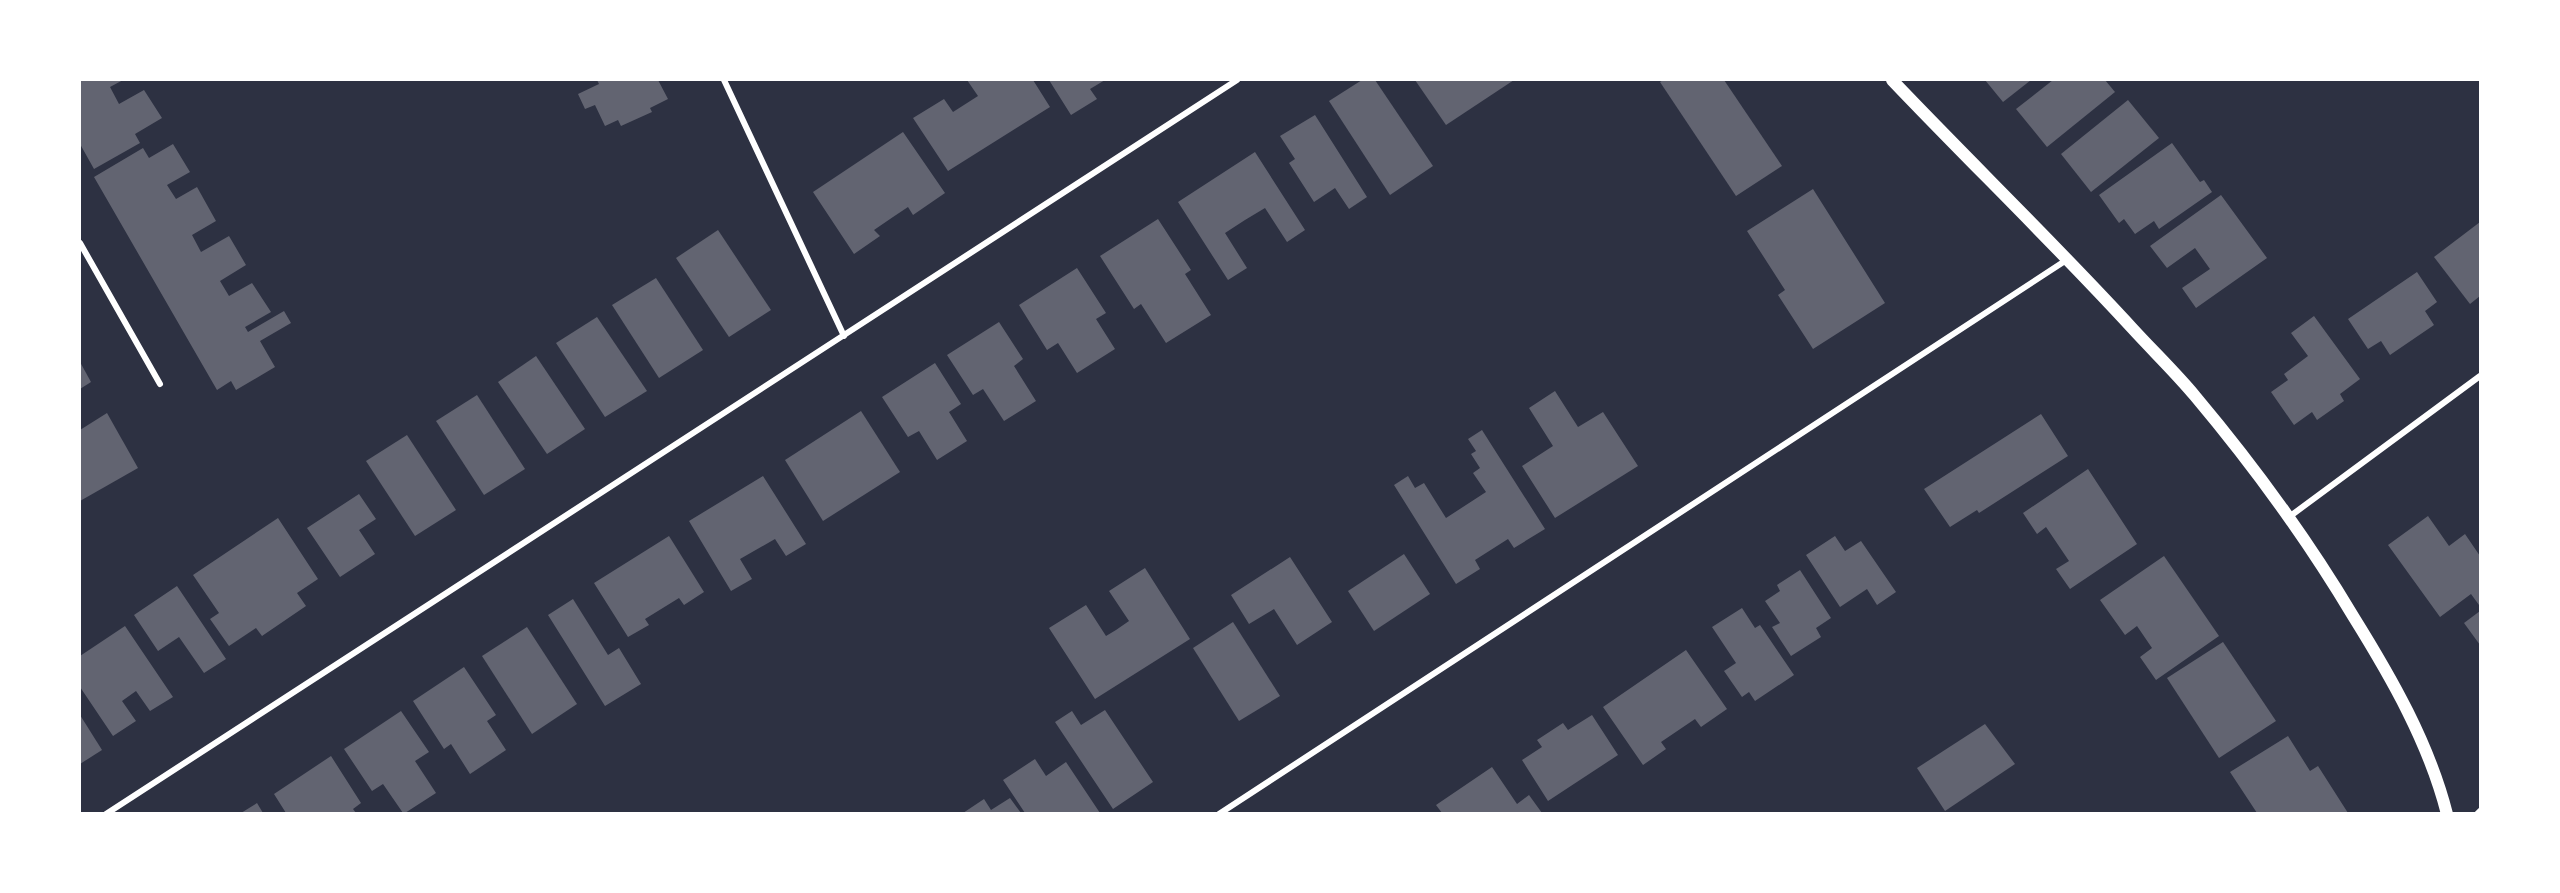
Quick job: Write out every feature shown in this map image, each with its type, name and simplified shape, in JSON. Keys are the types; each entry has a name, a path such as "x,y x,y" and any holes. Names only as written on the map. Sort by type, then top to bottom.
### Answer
{"main road":[{"path":"1892,80 2068,259 2195,396 2289,517 2336,587 2383,664 2422,743 2441,790 2447,813"}],"street":[{"path":"724,80 844,336"},
{"path":"106,813 1237,80"},
{"path":"80,243 160,384"},
{"path":"1219,813 2068,259"},
{"path":"2289,517 2481,376"}],"building":[{"path":"80,80 123,80 110,87 119,104 144,90 162,118 135,134 140,143 94,169 80,144"},
{"path":"597,80 658,80 668,99 650,108 652,112 621,126 618,120 605,126 595,105 585,109 578,94 599,84"},
{"path":"967,80 1033,80 1050,107 948,171 913,118 944,99 953,112 978,96"},
{"path":"1049,80 1105,80 1090,89 1097,99 1071,115"},
{"path":"1362,80 1375,80 1433,166 1390,195 1329,101"},
{"path":"1415,80 1514,80 1446,125"},
{"path":"1663,80 1724,80 1782,166 1736,196 1660,82"},
{"path":"1985,80 2031,80 2003,102"},
{"path":"2053,80 2105,80 2115,92 2047,147 2016,109"},
{"path":"2128,100 2159,138 2091,192 2061,154"},
{"path":"1315,115 1367,197 1349,209 1335,188 1314,202 1289,163 1295,159 1280,136"},
{"path":"903,132 945,193 913,215 908,207 893,217 874,230 880,236 854,254 813,192"},
{"path":"2172,143 2200,182 2204,180 2212,192 2159,229 2154,221 2135,234 2124,219 2119,223 2099,195"},
{"path":"173,144 190,172 167,185 176,199 197,187 216,221 192,235 201,252 229,236 246,265 220,281 229,296 252,283 271,312 245,327 248,332 284,311 291,323 260,341 275,367 236,390 231,381 217,390 94,177 143,148 149,158"},
{"path":"1255,152 1305,230 1287,242 1265,208 1245,220 1225,233 1247,268 1228,280 1178,202"},
{"path":"1813,189 1885,303 1813,349 1778,295 1785,290 1747,231"},
{"path":"2221,195 2267,258 2196,308 2182,288 2210,269 2195,248 2167,268 2150,246"},
{"path":"1158,219 1191,270 1185,274 1211,315 1166,343 1141,304 1134,309 1100,256"},
{"path":"2480,222 2480,296 2470,304 2434,257"},
{"path":"718,230 771,310 729,337 676,258"},
{"path":"1077,268 1106,313 1096,319 1115,349 1077,373 1058,343 1047,350 1019,305"},
{"path":"2417,272 2437,302 2425,311 2434,325 2390,355 2381,341 2368,349 2348,319"},
{"path":"656,278 703,350 659,378 612,305"},
{"path":"2314,316 2360,379 2340,394 2344,401 2317,420 2312,412 2294,425 2271,392 2288,380 2284,374 2308,356 2291,333"},
{"path":"597,317 647,391 605,417 556,343"},
{"path":"999,322 1023,359 1014,366 1036,401 1004,421 983,389 973,395 947,355"},
{"path":"536,356 585,429 547,454 498,382"},
{"path":"80,362 91,382 80,389"},
{"path":"935,363 961,404 949,412 967,441 937,460 919,431 908,437 882,397"},
{"path":"1555,391 1578,427 1603,412 1638,466 1555,518 1522,466 1553,446 1529,408"},
{"path":"477,395 525,469 484,495 436,421"},
{"path":"861,411 900,472 823,521 785,460"},
{"path":"107,413 138,468 80,501 80,430"},
{"path":"2041,414 2068,456 1979,513 1977,510 1950,527 1924,489"},
{"path":"1482,430 1545,529 1514,548 1508,539 1475,560 1480,569 1456,584 1394,485 1408,476 1415,488 1424,483 1446,518 1486,492 1473,473 1480,468 1471,454 1476,451 1468,439"},
{"path":"407,435 456,510 415,536 366,461"},
{"path":"2088,469 2137,544 2070,589 2056,569 2069,561 2046,527 2037,534 2023,513"},
{"path":"763,476 806,544 786,556 775,539 740,559 752,579 731,591 689,521"},
{"path":"359,494 376,519 359,530 375,554 340,577 307,528"},
{"path":"2428,516 2449,546 2465,534 2480,556 2479,605 2471,594 2440,617 2388,545"},
{"path":"278,518 318,579 297,593 306,606 262,636 256,628 229,646 210,619 219,613 193,575"},
{"path":"669,536 704,592 684,605 679,598 645,619 649,625 628,637 594,583"},
{"path":"1835,536 1845,551 1861,541 1896,592 1877,605 1867,589 1840,607 1806,555"},
{"path":"1404,554 1430,594 1374,631 1348,591"},
{"path":"2164,556 2219,636 2156,680 2140,657 2152,648 2137,626 2125,635 2100,600"},
{"path":"1290,557 1332,622 1297,645 1274,609 1249,624 1231,595"},
{"path":"1145,568 1190,639 1095,699 1049,628 1086,605 1106,636 1116,630 1129,621 1109,591"},
{"path":"1800,570 1831,618 1816,628 1821,637 1791,656 1772,627 1780,623 1765,601 1780,591 1777,585"},
{"path":"177,586 226,659 204,673 179,637 158,651 134,615"},
{"path":"573,599 608,655 619,648 641,684 605,706 548,615"},
{"path":"1742,608 1755,628 1760,625 1794,675 1755,701 1749,692 1742,697 1724,671 1736,663 1712,627"},
{"path":"2480,611 2480,645 2464,623"},
{"path":"1233,622 1280,696 1239,721 1193,648"},
{"path":"125,626 173,697 150,711 136,691 122,701 136,721 113,736 80,687 80,656"},
{"path":"527,627 577,704 532,734 482,656"},
{"path":"2223,642 2276,721 2219,758 2167,678"},
{"path":"1686,650 1727,709 1701,727 1695,719 1661,742 1666,749 1643,765 1603,707"},
{"path":"464,667 496,715 487,721 506,750 470,774 451,744 444,749 413,701"},
{"path":"1105,710 1153,782 1113,809 1055,722 1072,711 1081,725"},
{"path":"401,711 429,752 415,761 436,793 405,813 383,784 372,791 344,749"},
{"path":"80,715 102,750 80,764"},
{"path":"1592,715 1618,755 1548,801 1522,760 1542,747 1537,740 1563,723 1568,730"},
{"path":"1985,724 2015,764 1945,811 1917,768"},
{"path":"2288,736 2310,771 2318,766 2348,813 2257,813 2230,772"},
{"path":"331,756 361,803 353,809 356,813 286,813 274,794"},
{"path":"1035,759 1046,776 1066,762 1100,813 1025,813 1003,780"},
{"path":"1492,767 1517,804 1529,795 1542,813 1442,813 1436,805"},
{"path":"1010,798 1021,813 963,813 984,799 991,810"},
{"path":"257,803 263,813 241,813"}]}
